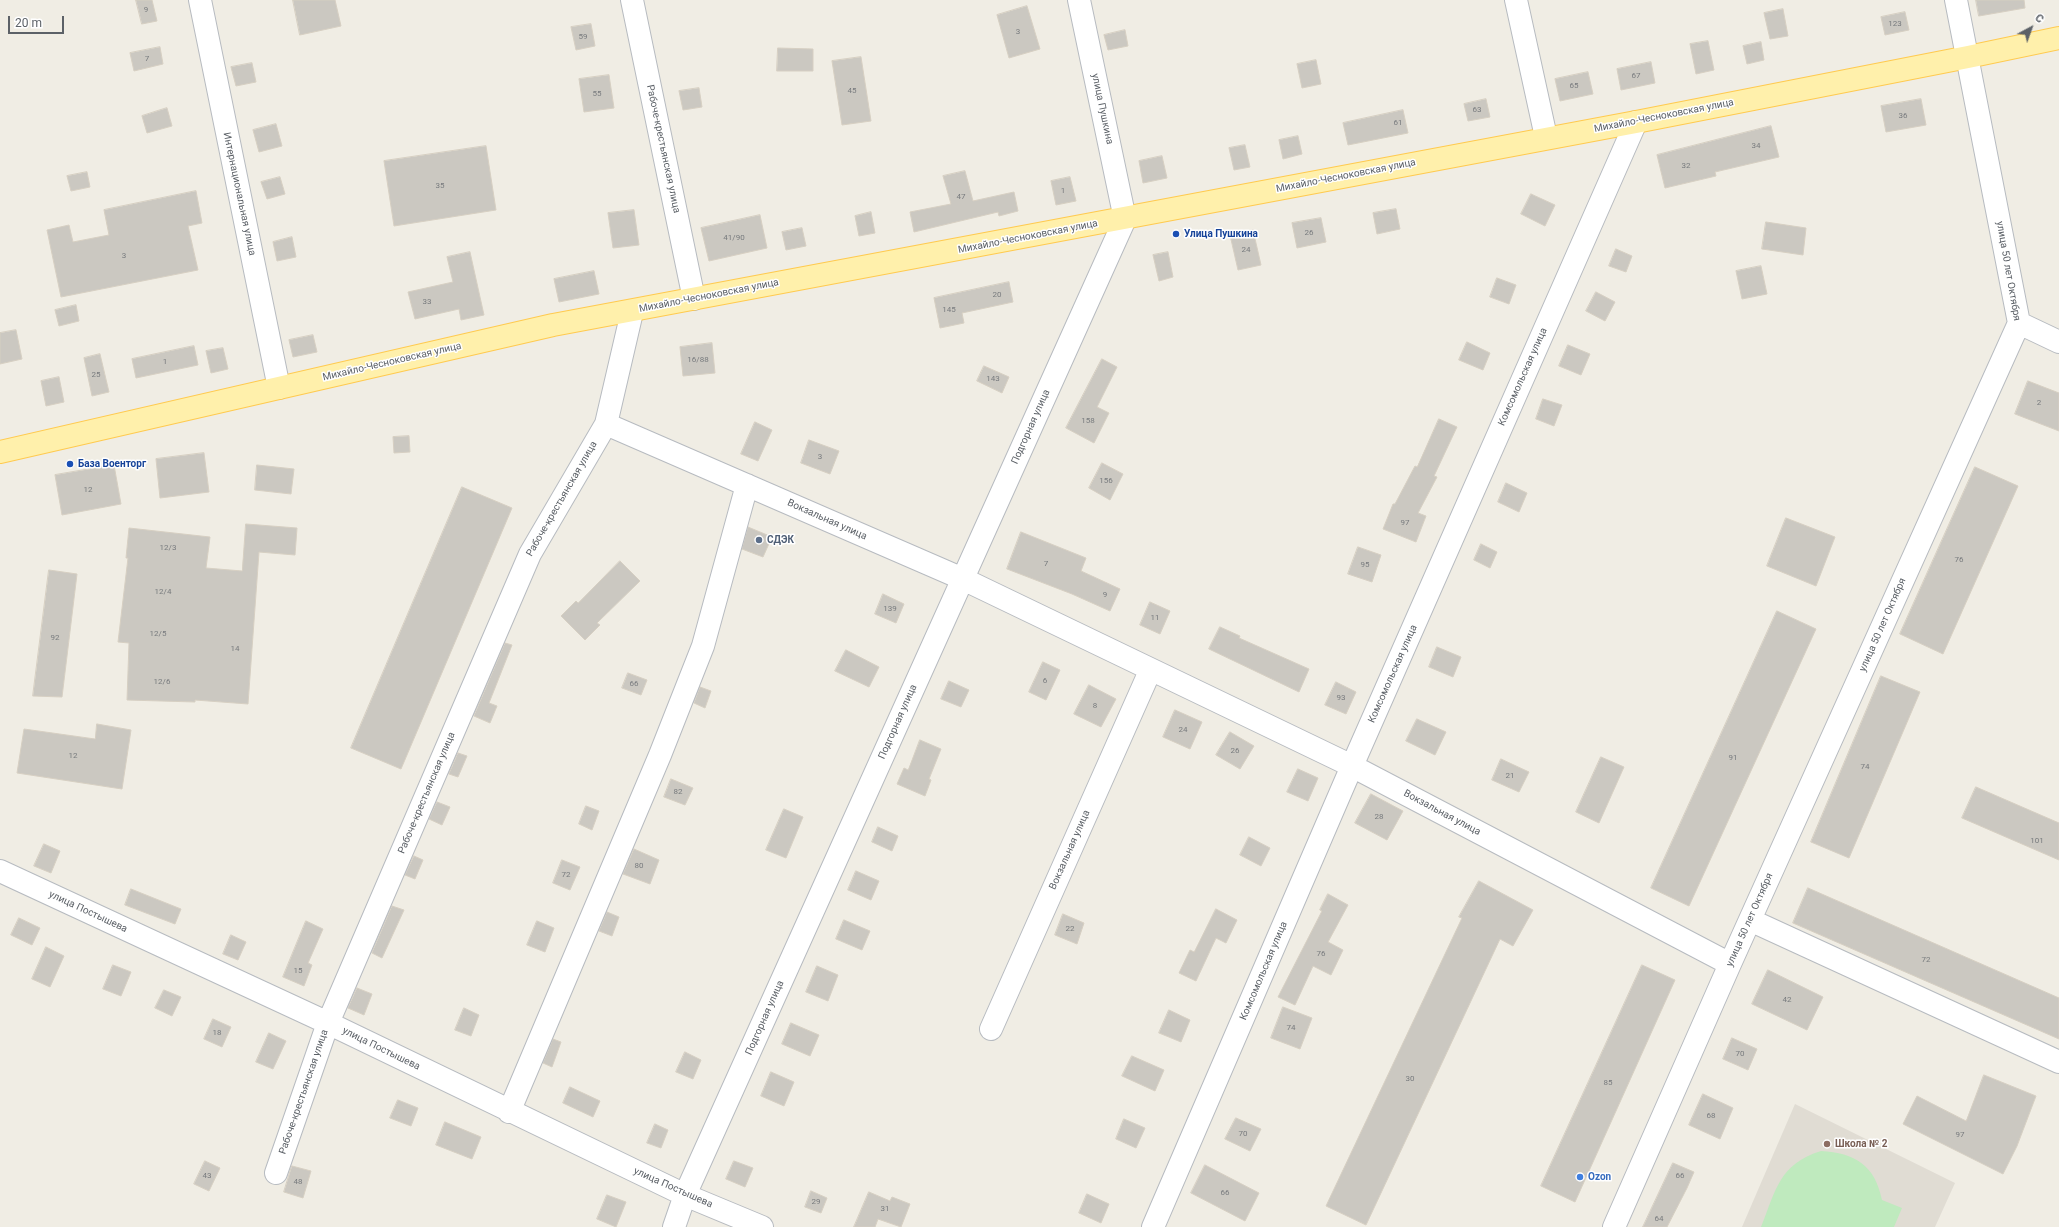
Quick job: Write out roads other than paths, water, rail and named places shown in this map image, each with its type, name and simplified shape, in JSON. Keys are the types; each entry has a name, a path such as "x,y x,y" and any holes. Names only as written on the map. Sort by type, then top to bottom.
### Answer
{"main road":[{"name":"Михайло-Чесноковская улица","path":"0,452 553,325 632,312 694,299 1125,219 1546,137 1636,122 1968,58 2059,38"}],"street":[{"name":"Интернациональная улица","path":"200,0 279,388"},
{"name":"Рабоче-крестьянская улица","path":"632,0 694,299"},
{"name":"улица Пушкина","path":"1079,0 1125,219"},
{"path":"1516,0 1546,137"},
{"name":"улица 50 лет Октября","path":"1614,1227 1730,964 2019,323 1956,0"},
{"name":"Комсомольская улица","path":"1153,1227 1352,766 1636,122"},
{"name":"Подгорная улица","path":"674,1227 685,1195 1125,219"},
{"path":"606,424 632,312"},
{"path":"2019,323 2059,342"},
{"name":"Рабоче-крестьянская улица","path":"276,1173 328,1023 530,554 606,424"},
{"name":"Вокзальная улица","path":"606,424 963,579 1150,671 1352,766 1730,964"},
{"path":"509,1112 660,755 702,646 747,485"},
{"name":"Вокзальная улица","path":"991,1029 1150,671"},
{"name":"улица Постышева","path":"0,871 328,1023 509,1112 685,1195 762,1227"},
{"path":"1750,920 2059,1062"}],"place":[{"name":"Улица Пушкина","path":"1176,234"},
{"name":"База Военторг","path":"70,464"},
{"name":"СДЭК","path":"759,540"},
{"name":"Школа № 2","path":"1827,1144"},
{"name":"Ozon","path":"1580,1177"}]}
